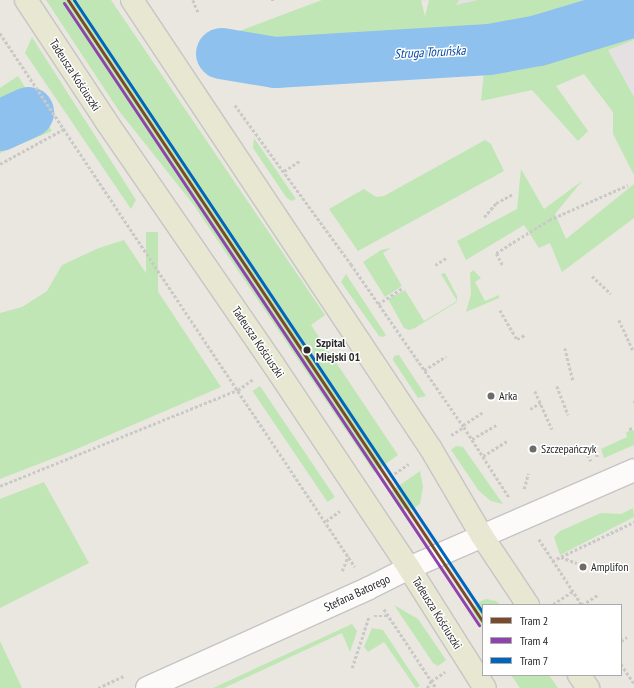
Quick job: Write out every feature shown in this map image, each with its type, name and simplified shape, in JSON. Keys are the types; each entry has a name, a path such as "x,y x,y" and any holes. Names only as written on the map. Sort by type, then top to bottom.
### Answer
{"main road":[{"name":"Tadeusza Kościuszki","path":"26,0 110,127 361,495 485,688"},
{"path":"132,0 431,449 482,536 527,604"},
{"path":"580,676 588,688"}],"street":[{"name":"Stefana Batorego","path":"147,688 369,588 408,568 634,470"}],"path":[{"path":"193,0 199,14"},
{"path":"271,0 276,0"},
{"path":"0,32 436,688"},
{"path":"231,99 284,171 463,426 581,604"},
{"path":"0,164 64,129"},
{"path":"284,171 300,160"},
{"path":"502,265 496,253 549,220 628,185"},
{"path":"484,217 496,203 513,194"},
{"path":"435,264 446,258"},
{"path":"592,276 611,294"},
{"path":"378,304 403,288"},
{"path":"500,310 517,339 525,335"},
{"path":"619,320 634,352"},
{"path":"565,348 574,381"},
{"path":"424,370 446,356"},
{"path":"0,486 238,390 273,364"},
{"path":"557,386 568,415"},
{"path":"535,391 552,429"},
{"path":"530,409 540,403"},
{"path":"326,521 361,495 431,449 483,412"},
{"path":"472,439 496,425"},
{"path":"629,429 634,428"},
{"path":"483,456 507,441"},
{"path":"524,489 528,474"},
{"path":"552,561 634,522"},
{"path":"612,533 615,537"},
{"path":"560,557 577,563"},
{"path":"553,604 573,591"},
{"path":"584,604 599,594"},
{"path":"352,668 369,616"},
{"path":"622,641 628,637"},
{"path":"622,665 634,683"},
{"path":"426,688 431,681"}],"shaded area":[{"path":"353,0 436,0 379,4"},
{"path":"436,0 634,0 634,97 608,50"}],"green space":[{"path":"46,0 111,0 325,315 311,325 398,455 374,472 193,204 119,111"},
{"path":"322,0 421,0 425,16 429,0 459,0 456,5 478,0 598,0 612,29 634,21 634,40 608,50 634,97 634,175 613,134 613,112 584,74 556,86 588,131 578,141 532,90 481,101 485,62 264,79 215,40"},
{"path":"32,37 136,200 131,209 25,53"},
{"path":"18,76 52,131 0,153 0,88"},
{"path":"254,138 296,199 291,201 286,197 253,148"},
{"path":"485,140 491,144 504,171 358,251 329,209 364,189 376,197 384,196"},
{"path":"521,169 544,209 582,181 555,214 566,239 634,184 634,218 562,272 550,243 539,248 524,225 466,260 457,241 517,209"},
{"path":"146,232 158,232 158,403 146,403"},
{"path":"124,240 221,387 72,451 0,479 0,313 22,307 47,291 62,265 99,248"},
{"path":"391,248 383,253 402,286 385,297 363,262 381,250"},
{"path":"473,270 481,278 475,282 485,301 499,295 499,298 466,312 471,294 470,273"},
{"path":"445,273 457,296 457,301 441,274"},
{"path":"346,274 386,335 383,337 379,336 341,282"},
{"path":"405,290 424,321 457,301 415,328 409,330 404,328 388,299"},
{"path":"399,355 426,396 418,398 393,360 394,356"},
{"path":"260,386 335,497 327,502 253,391"},
{"path":"634,430 634,445 604,458 601,449 627,437 626,432"},
{"path":"456,446 463,447 503,504 491,501 479,491 451,450"},
{"path":"420,471 423,487 420,504 413,509 403,509 390,492"},
{"path":"44,482 89,563 0,608 0,499"},
{"path":"633,508 634,517 560,555 554,537 560,531 601,513 621,514"},
{"path":"486,599 496,601 500,604 482,604 482,626 472,610 479,602"},
{"path":"394,605 418,619 446,660 438,666 433,663"},
{"path":"352,624 357,631 350,652 342,633 224,688 213,688"},
{"path":"372,628 383,630 420,686 416,688 384,642 368,652 364,647"},
{"path":"0,641 22,688 0,688"},
{"path":"512,676 550,676 558,688 520,688"}],"waterway":[{"name":"Struga Toruńska","path":"221,53 275,62 489,49 538,40 634,11"},
{"name":"Struga Toruńska","path":"0,125 28,112"}],"tram line":[{"name":"2","path":"68,0 482,621"},
{"name":"7","path":"74,0 482,612"},
{"name":"4","path":"64,3 479,625"}],"place":[{"name":"Szpital Miejski 01","path":"307,350"},
{"name":"Arka","path":"491,396"},
{"name":"Szczepańczyk","path":"533,449"},
{"name":"Amplifon","path":"583,567"}]}
